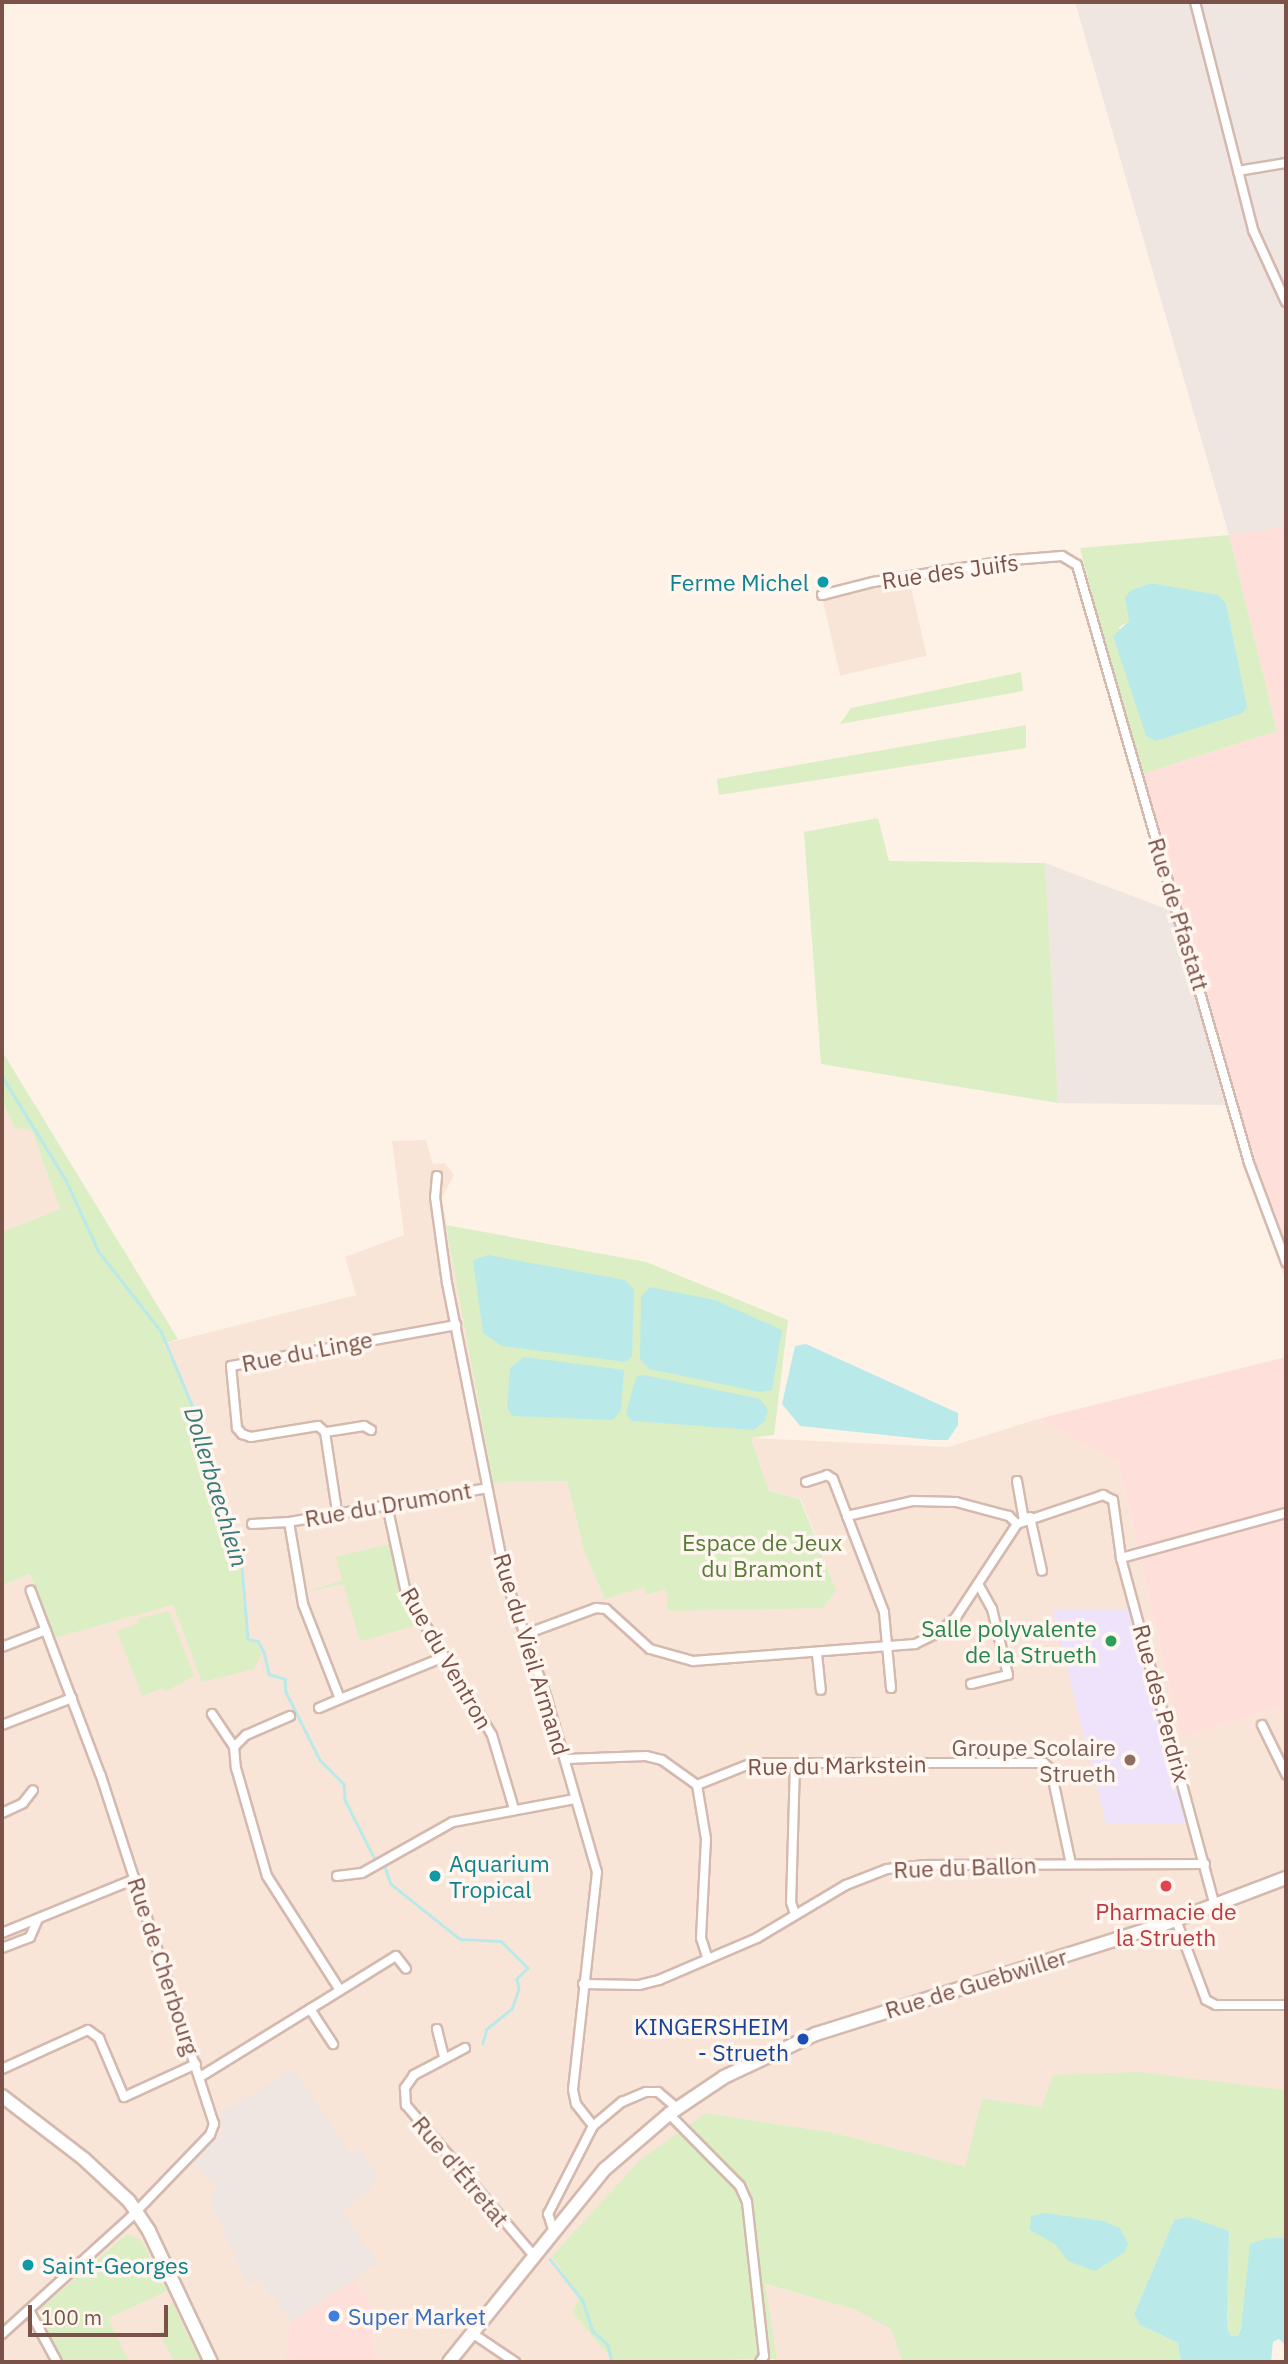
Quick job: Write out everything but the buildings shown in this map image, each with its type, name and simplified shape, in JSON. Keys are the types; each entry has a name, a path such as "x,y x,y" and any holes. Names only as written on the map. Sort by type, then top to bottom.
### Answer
{"main road":[{"name":"Rue de Guebwiller","path":"449,2362 553,2229 605,2169 673,2111 724,2077 797,2041 1176,1920 1286,1878"},
{"path":"2,2096 84,2159 137,2211 211,2362"}],"street":[{"path":"1195,2 1253,230 1286,302"},
{"path":"1238,171 1286,163"},
{"name":"Rue des Juifs","path":"822,595 873,582 1012,560 1062,556 1077,565"},
{"name":"Rue de Pfastatt","path":"1077,565 1119,721 1216,1037 1249,1163 1286,1262"},
{"name":"Rue du Vieil Armand","path":"437,1176 435,1197 456,1325 506,1580 565,1759 597,1872 573,2090 576,2104 593,2126"},
{"name":"Rue du Linge","path":"371,1430 364,1426 325,1432 318,1426 251,1437 242,1434 237,1428 231,1366 456,1325"},
{"path":"325,1432 337,1511"},
{"path":"806,1482 827,1475 833,1479 884,1612 891,1688"},
{"path":"1017,1481 1024,1520 1042,1571"},
{"name":"Rue du Drumont","path":"252,1524 289,1522 337,1511 487,1488"},
{"name":"Rue des Perdrix","path":"1024,1520 1103,1495 1113,1500 1121,1558 1215,1906"},
{"path":"847,1516 914,1501 956,1502 1024,1520"},
{"name":"Rue du Ventron","path":"387,1504 402,1584 492,1735 514,1809"},
{"path":"1121,1558 1286,1513"},
{"path":"523,1635 596,1608 606,1609 650,1649 693,1661 817,1654 915,1644 940,1632 956,1618 1024,1520"},
{"name":"Rue du Drumont","path":"289,1522 303,1604 340,1699"},
{"path":"971,1684 1007,1675 992,1609 978,1584"},
{"name":"Rue de Cherbourg","path":"31,1591 72,1698 135,1879 214,2119 213,2131 137,2211"},
{"path":"2,1647 46,1630"},
{"path":"817,1654 821,1690"},
{"path":"319,1708 444,1657"},
{"path":"2,1724 72,1698"},
{"path":"212,1714 234,1747 267,1876 340,1990"},
{"path":"234,1747 246,1735 290,1716"},
{"path":"1262,1725 1286,1774"},
{"path":"565,1759 646,1755 662,1760 696,1785 706,1839 701,1938 708,1959"},
{"name":"Rue du Markstein","path":"696,1785 752,1763 1044,1763 1051,1770 1071,1864"},
{"path":"795,1763 791,1902 796,1914"},
{"path":"2,1813 20,1806 33,1790"},
{"path":"337,1876 362,1873 453,1822 575,1799"},
{"name":"Rue du Ballon","path":"583,1984 639,1985 708,1959 757,1938 846,1885 887,1869 1071,1864 1205,1864"},
{"path":"2,1933 135,1879"},
{"path":"2,1948 30,1937 38,1919"},
{"path":"1176,1920 1206,2000 1216,2006 1286,2005"},
{"path":"200,2077 396,1956 406,1969"},
{"path":"310,2009 332,2044"},
{"path":"437,2029 444,2057"},
{"path":"2,2069 91,2030 99,2038 120,2092 127,2098 196,2064"},
{"name":"Rue d'Étretat","path":"465,2048 444,2057 409,2081 406,2105 533,2255"},
{"path":"553,2229 548,2214 593,2126 622,2102 646,2092 658,2092 740,2186 747,2202 764,2356 760,2362"},
{"path":"2,2334 137,2211"},
{"path":"29,2310 57,2362"},
{"path":"472,2333 515,2362"}],"shaded area":[{"path":"1075,2 1286,2 1286,526 1229,535"},
{"path":"1286,526 1286,1282 1225,1105 1139,775 1277,731 1229,535"},
{"path":"908,574 927,656 840,676 821,594"},
{"path":"1045,863 1172,911 1225,1105 1058,1103"},
{"path":"2,1100 14,1127 32,1130 60,1209 2,1232"},
{"path":"426,1140 433,1164 445,1163 454,1175 442,1198 493,1483 567,1481 584,1551 644,1587 647,1595 666,1588 669,1611 836,1590 801,1499 769,1491 751,1438 948,1447 1038,1419 1118,1462 1181,1738 1286,1705 1286,2090 1243,2086 1042,2107 982,2098 966,2168 835,2133 706,2113 572,2312 614,2362 2,2362 2,1585 30,1574 55,1638 173,1605 202,1681 253,1642 247,1640 244,1625 239,1554 185,1386 163,1344 356,1295 345,1257 404,1235 392,1141"},
{"path":"1286,1357 1286,1705 1181,1738 1118,1462 1038,1419"},
{"name":"Groupe Scolaire Strueth","path":"1052,1609 1134,1609 1187,1824 1106,1823"},
{"path":"294,2068 351,2154 360,2149 379,2177 370,2183 373,2188 342,2210 378,2263 291,2322 260,2280 248,2286 209,2198 217,2187 192,2163 222,2132 219,2113"},
{"path":"353,2279 385,2323 370,2342 381,2362 284,2362 291,2322"},
{"path":"764,2284 856,2310 892,2329 903,2362 770,2362 777,2358"}],"green space":[{"path":"1229,535 1277,731 1139,775 1080,548","holes":["1151,583 1219,596 1226,603 1246,707 1243,713 1118,628 1129,621 1131,590"]},
{"path":"1021,672 1023,691 840,724 851,708"},
{"path":"1026,725 1026,748 719,795 717,779"},
{"path":"878,818 889,861 1045,863 1058,1103 821,1064 804,832"},
{"path":"2,1051 178,1339 163,1344 185,1386 239,1554 247,1640 257,1643 262,1652 254,1669 202,1682 173,1605 55,1638 30,1574 2,1585 2,1232 60,1209 32,1131 14,1127 2,1100"},
{"name":"Espace de Jeux du Bramont","path":"446,1225 646,1262 788,1320 774,1435 751,1438 769,1491 800,1499 836,1590 823,1608 668,1611 666,1589 646,1595 644,1587 605,1599 584,1551 567,1481 493,1483"},
{"path":"390,1544 399,1592 418,1625 360,1641 343,1584 307,1592 342,1580 336,1557"},
{"path":"169,1611 194,1676 165,1692 163,1688 142,1696 117,1631 138,1623 137,1619"},
{"path":"1138,2072 1286,2090 1286,2238 1267,2238 1238,2336 1231,2336 1227,2328 1229,2231 1174,2220 1134,2314 1140,2325 1178,2343 1181,2362 903,2362 891,2329 856,2310 765,2284 777,2359 614,2362 572,2312 580,2297 552,2256 640,2160 706,2113 835,2133 965,2167 982,2098 1042,2107 1053,2075"},
{"path":"127,2234 142,2241 167,2291 108,2318 129,2362 63,2362 39,2315 41,2308"},
{"path":"172,2302 201,2362 174,2362 159,2332 167,2327 163,2316"}],"water":[{"path":"1151,583 1218,595 1226,603 1247,707 1243,713 1156,741 1146,736 1113,636 1129,621 1125,597 1131,590"},
{"path":"488,1255 625,1280 634,1289 632,1356 626,1362 502,1346 483,1333 473,1260"},
{"path":"650,1287 715,1300 782,1330 772,1390 760,1392 649,1369 640,1359 641,1297"},
{"path":"806,1344 958,1413 958,1425 948,1440 800,1426 782,1404 795,1346"},
{"path":"524,1357 624,1370 621,1410 613,1420 512,1416 507,1407 510,1368"},
{"path":"644,1375 760,1399 768,1410 765,1421 754,1430 632,1421 626,1414 636,1377"},
{"path":"1045,2213 1103,2221 1120,2228 1128,2243 1125,2252 1095,2271 1068,2261 1055,2244 1030,2230 1031,2216"},
{"path":"1189,2217 1229,2231 1227,2328 1231,2336 1238,2336 1241,2328 1250,2244 1267,2238 1286,2238 1286,2362 1285,2345 1279,2339 1273,2342 1271,2362 1181,2362 1178,2343 1140,2325 1134,2314 1174,2220"}],"waterway":[{"name":"Dollerbaechlein","path":"2,1076 66,1180 99,1252 161,1331 200,1424 201,1440 206,1443 241,1555 248,1639 258,1641 264,1652 269,1674 285,1679 286,1692 320,1760 344,1784 345,1800 377,1863"},
{"name":"Dollerbaechlein","path":"384,1864 391,1884 460,1939 501,1941 528,1968 517,1979 519,1989 512,2009 487,2029 483,2043"},
{"name":"Dollerbaechlein","path":"550,2259 583,2301 593,2331 608,2345 612,2362"}],"place":[{"name":"Ferme Michel","path":"823,582"},
{"name":"Salle polyvalente de la Strueth","path":"1111,1641"},
{"name":"Groupe Scolaire Strueth","path":"1130,1760"},
{"name":"Aquarium Tropical","path":"435,1876"},
{"name":"Pharmacie de la Strueth","path":"1166,1886"},
{"name":"KINGERSHEIM - Strueth","path":"803,2039"},
{"name":"Saint-Georges","path":"28,2265"},
{"name":"Super Market","path":"334,2316"}]}
